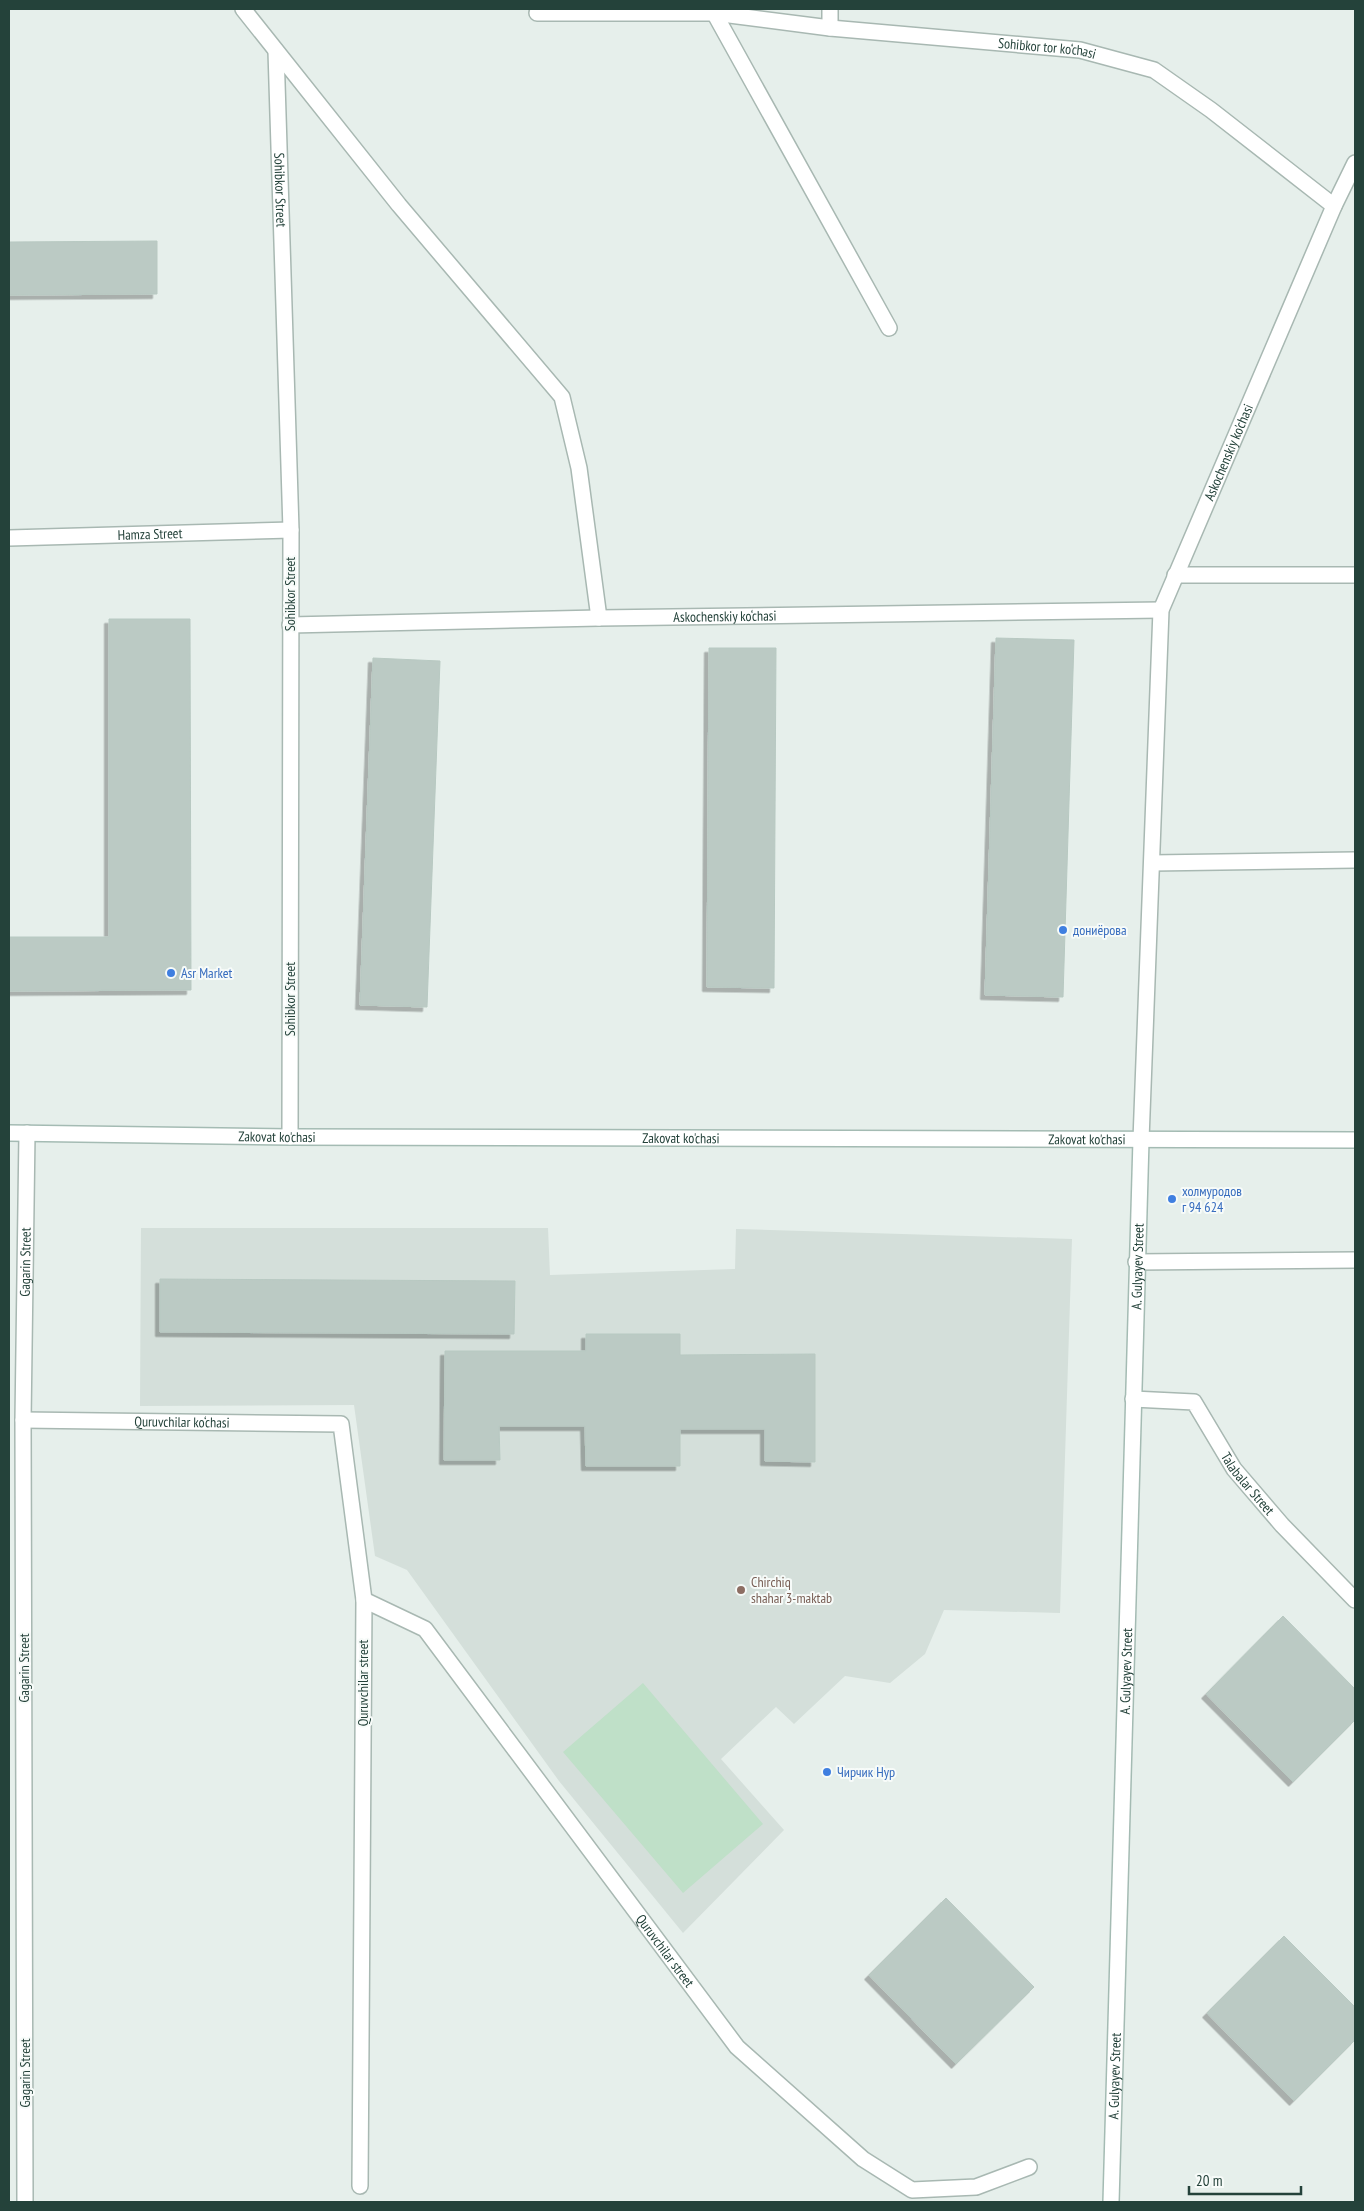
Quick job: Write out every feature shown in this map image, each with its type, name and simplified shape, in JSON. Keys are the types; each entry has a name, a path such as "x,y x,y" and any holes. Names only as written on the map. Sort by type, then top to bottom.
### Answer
{"street":[{"path":"244,9 276,52 399,205 562,397 579,468 599,618"},
{"path":"830,9 830,28"},
{"path":"713,11 888,328"},
{"name":"Sohibkor tor ko‘chasi","path":"537,13 713,11 830,28 1080,50 1154,70 1211,110 1334,206"},
{"name":"Sohibkor Street","path":"276,52 291,530 290,1137"},
{"name":"Askochenskiy ko'chasi","path":"1161,610 1334,206 1355,164"},
{"name":"Hamza Street","path":"9,538 291,530"},
{"path":"1175,576 1355,575"},
{"name":"Askochenskiy ko‘chasi","path":"290,625 599,618 1161,610"},
{"name":"A. Gulyayev Street","path":"1111,2202 1136,1262 1161,610"},
{"path":"1152,863 1355,860"},
{"name":"Zakovat ko'chasi","path":"9,1133 290,1137 1355,1140"},
{"name":"Gagarin Street","path":"25,2202 23,1420 27,1133"},
{"path":"1136,1262 1355,1260"},
{"name":"Talabalar Street","path":"1133,1399 1194,1402 1234,1469 1282,1525 1355,1600"},
{"name":"Quruvchilar street","path":"23,1420 341,1424 364,1600 360,2186"},
{"name":"Quruvchilar street","path":"364,1600 425,1628 737,2046 863,2159 912,2190 976,2187 1030,2167"}],"shaded area":[{"name":"Chirchiq shahar 3-maktab","path":"141,1228 548,1228 550,1275 735,1269 736,1229 1072,1239 1060,1613 944,1610 925,1654 890,1683 845,1676 794,1724 776,1707 721,1759 784,1830 683,1933 559,1781 407,1570 375,1556 354,1405 140,1406"}],"green space":[{"path":"643,1683 763,1824 683,1893 563,1752"}],"building":[{"path":"157,241 157,294 9,295 9,242"},
{"path":"109,619 190,619 191,990 9,991 9,937 109,937"},
{"path":"996,638 1074,640 1063,997 985,995"},
{"path":"709,648 776,648 774,988 707,987"},
{"path":"373,658 440,661 427,1007 360,1005"},
{"path":"160,1279 515,1281 514,1334 160,1332"},
{"path":"586,1334 680,1334 680,1355 815,1354 815,1462 765,1461 765,1429 680,1429 680,1466 586,1466 585,1426 499,1426 500,1460 444,1460 445,1351 586,1351"},
{"path":"1283,1616 1355,1689 1355,1720 1293,1782 1206,1694"},
{"path":"946,1898 1034,1987 956,2064 869,1975"},
{"path":"1284,1936 1355,2007 1355,2040 1294,2101 1207,2013"}],"place":[{"name":"дониёрова","path":"1063,930"},
{"name":"Asr Market","path":"171,973"},
{"name":"холмуродов г 94 624","path":"1172,1199"},
{"name":"Chirchiq shahar 3-maktab","path":"741,1590"},
{"name":"Чирчик Нур","path":"827,1772"}]}
